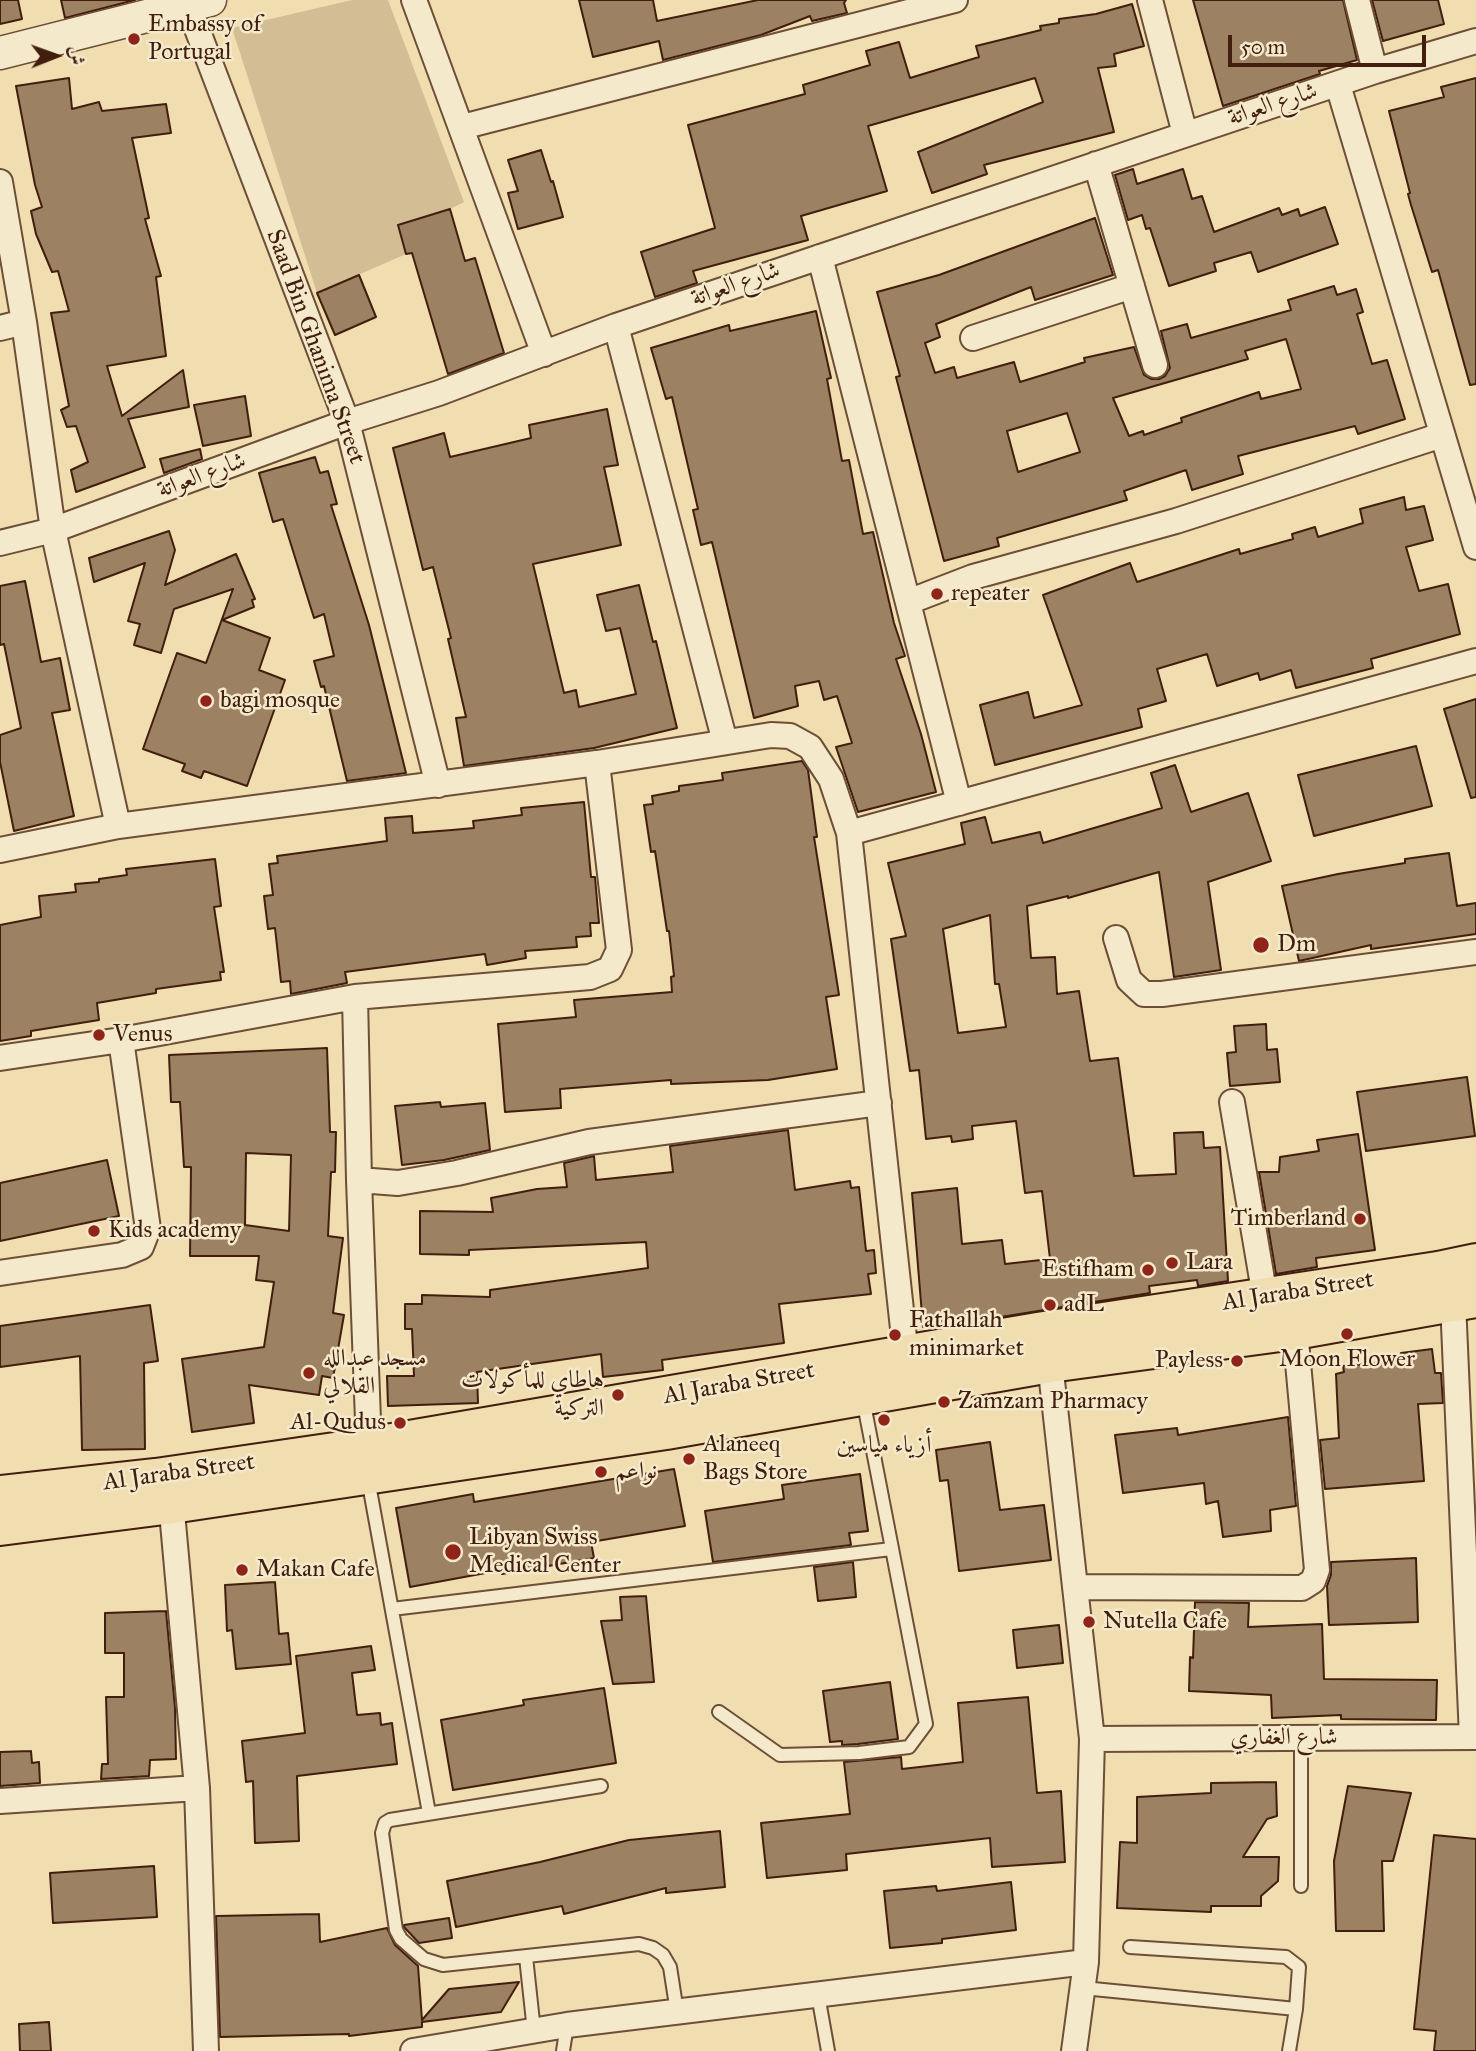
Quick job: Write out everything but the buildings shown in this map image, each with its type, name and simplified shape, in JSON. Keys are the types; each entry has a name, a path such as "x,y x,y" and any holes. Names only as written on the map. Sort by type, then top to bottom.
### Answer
{"main road":[{"name":"Al Jaraba Street","path":"0,1526 170,1490 368,1461 666,1430 1050,1363 1101,1339 1265,1297 1476,1263"},
{"name":"Al Jaraba Street","path":"368,1461 906,1356 1101,1339 1294,1330 1464,1300"},
{"name":"Al Jaraba Street","path":"0,1495 170,1490"}],"street":[{"path":"414,0 544,354"},
{"path":"462,127 956,0"},
{"path":"1150,0 1185,134"},
{"path":"1357,0 1375,71"},
{"path":"0,53 195,2"},
{"name":"Saad Bin Ghanima Street","path":"195,2 347,422 438,785"},
{"name":"شارع العواتة","path":"0,543 53,530 347,422 439,393 616,326 1375,71 1476,41"},
{"path":"1338,85 1476,547"},
{"path":"1096,164 1155,365"},
{"path":"0,182 12,325 53,530 118,826"},
{"path":"820,257 959,803"},
{"path":"973,338 1132,286"},
{"path":"616,326 725,742"},
{"path":"908,602 973,576 1176,521 1442,435"},
{"path":"849,833 1476,661"},
{"path":"0,850 118,826 597,763 771,734 790,736 810,747 831,779 849,833 906,1356"},
{"path":"0,1058 121,1040 355,997 590,976 610,969 620,950 597,763"},
{"path":"1116,937 1129,981 1144,994 1162,994 1476,952"},
{"path":"355,997 368,1461"},
{"path":"0,1273 122,1255 141,1247 148,1229 121,1040"},
{"path":"1233,1102 1265,1297"},
{"path":"359,1180 398,1183 457,1173 589,1142 879,1103"},
{"path":"1464,1300 1474,1737"},
{"path":"1076,1587 1302,1588 1313,1581 1317,1570 1294,1330"},
{"path":"1050,1363 1092,1739 1086,1962 1074,2051"},
{"path":"170,1490 197,1788 206,2051"},
{"name":"شارع الغفاري","path":"1092,1739 1474,1737"},
{"path":"0,1801 197,1788"},
{"path":"413,2051 567,2025 1086,1962"}],"lane":[{"path":"719,1712 780,1755 859,1754 909,1747 926,1724 863,1395"},
{"path":"368,1461 429,1813"},
{"path":"392,1609 891,1549"},
{"path":"1301,1738 1301,1886"},
{"path":"601,1786 390,1819 383,1827 393,1920 401,1939 424,1959 443,1965 639,1944 653,1948 663,1955 670,1967 677,2012"},
{"path":"1130,1947 1286,1956 1299,1967 1289,2051"},
{"path":"527,1956 534,2031"},
{"path":"1083,1988 1296,2009"},
{"path":"818,1995 828,2051"},
{"path":"564,2051 567,2025"}],"shaded area":[{"path":"352,0 388,0 464,202 398,225 406,254 317,293 232,28"}],"place":[{"name":"Embassy of Portugal","path":"134,39"},
{"name":"repeater","path":"937,594"},
{"name":"bagi mosque","path":"206,701"},
{"name":"Dm","path":"1261,945"},
{"name":"Venus","path":"99,1035"},
{"name":"Timberland","path":"1360,1219"},
{"name":"Kids academy","path":"94,1231"},
{"name":"Lara","path":"1172,1263"},
{"name":"Estifham","path":"1148,1270"},
{"name":"adL","path":"1050,1305"},
{"name":"Moon Flower","path":"1347,1334"},
{"name":"Fathallah minimarket","path":"895,1335"},
{"name":"Payless","path":"1237,1361"},
{"name":"مسجد عبدالله القلالي","path":"309,1373"},
{"name":"هاطاي للمأكولات التركية","path":"618,1395"},
{"name":"Zamzam Pharmacy","path":"944,1402"},
{"name":"أزياء مياسين","path":"884,1420"},
{"name":"Al-Qudus","path":"400,1423"},
{"name":"Alaneeq Bags Store","path":"689,1459"},
{"name":"نواعم","path":"601,1472"},
{"name":"Libyan Swiss Medical Center","path":"453,1552"},
{"name":"Makan Cafe","path":"242,1570"},
{"name":"Nutella Cafe","path":"1089,1622"}]}
